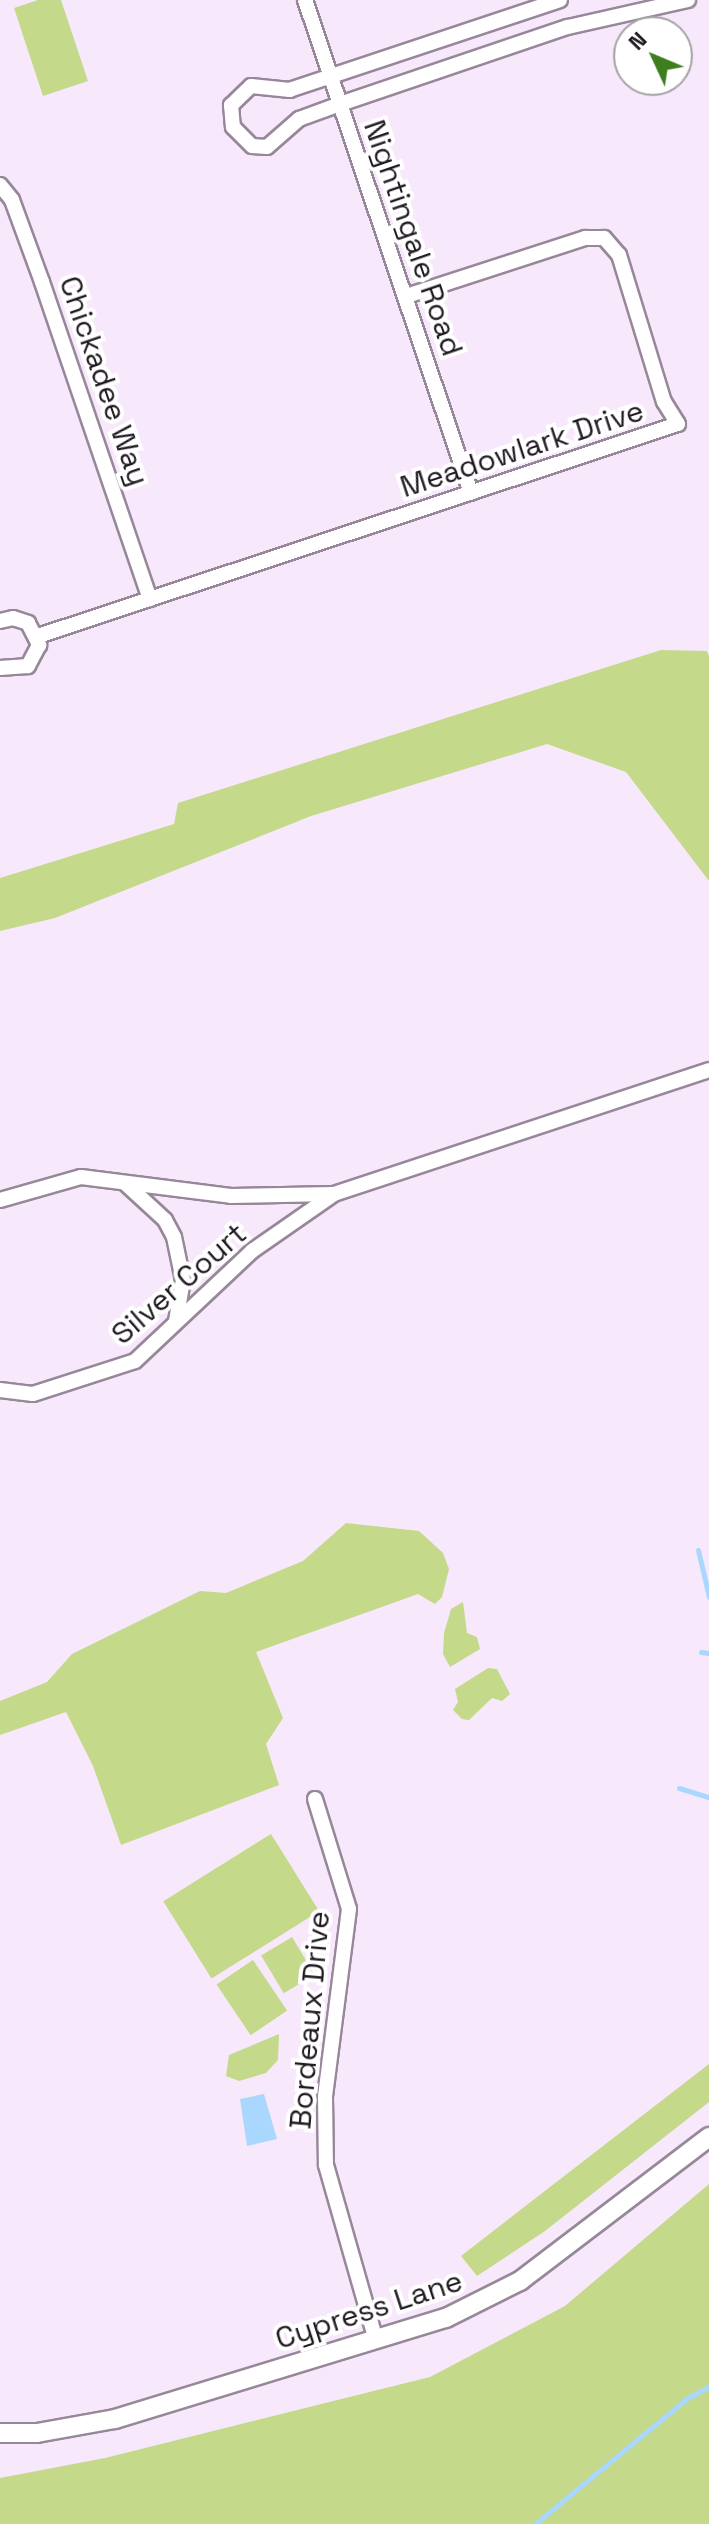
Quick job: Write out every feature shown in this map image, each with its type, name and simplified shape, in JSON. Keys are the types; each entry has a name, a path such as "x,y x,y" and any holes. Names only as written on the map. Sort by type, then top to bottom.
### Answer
{"street":[{"name":"Nightingale Road","path":"305,0 471,493"},
{"path":"560,0 290,90 251,86 231,105 233,127 252,146 267,147 299,119 340,104 568,27 688,0"},
{"name":"Chickadee Way","path":"0,185 12,200 42,282 150,599"},
{"name":"Meadowlark Drive","path":"38,636 678,424 664,402 619,255 604,238 585,238 406,296"},
{"path":"0,621 21,619 38,636 38,653 28,666 0,668"},
{"name":"Silver Court","path":"0,1390 33,1394 110,1373 149,1352 176,1321 252,1251 334,1194 709,1070"},
{"name":"Silver Court","path":"0,1200 81,1177 231,1196 334,1194"},
{"path":"126,1184 165,1220 174,1237 183,1280 176,1321"},
{"name":"Bordeaux Drive","path":"315,1799 349,1909 350,1937 325,2097 326,2165 376,2340"},
{"name":"Cypress Lane","path":"0,2433 80,2428 446,2318 520,2281 709,2137"}],"green space":[{"path":"38,0 61,0 88,81 43,96 14,8"},
{"path":"661,650 707,651 709,656 709,881 626,772 547,744 311,816 55,918 0,931 0,878 174,824 178,803"},
{"path":"346,1523 419,1531 443,1553 449,1569 442,1597 435,1604 418,1594 256,1652 283,1718 266,1744 279,1785 121,1845 93,1766 66,1712 0,1735 0,1701 47,1682 72,1654 200,1591 226,1593 303,1561"},
{"path":"463,1602 467,1633 477,1637 480,1649 450,1667 443,1654 444,1633 451,1609"},
{"path":"488,1668 497,1669 510,1694 502,1701 492,1698 469,1720 462,1719 453,1710 458,1702 455,1689"},
{"path":"271,1834 319,1911 212,1978 163,1901"},
{"path":"292,1937 315,1975 284,1993 261,1956"},
{"path":"253,1960 287,2011 251,2035 217,1985"},
{"path":"279,2034 278,2060 266,2073 239,2081 226,2076 229,2055"},
{"path":"709,2064 709,2102 545,2231 477,2276 461,2256"},
{"path":"709,2184 709,2524 0,2524 0,2478 105,2458 430,2377 565,2306"}],"water":[{"path":"264,2094 277,2139 247,2146 240,2099"}],"waterway":[{"path":"698,1550 709,1597"},
{"path":"701,1652 709,1653"},
{"path":"679,1788 709,1797"},
{"path":"535,2524 686,2399 709,2386"}]}
